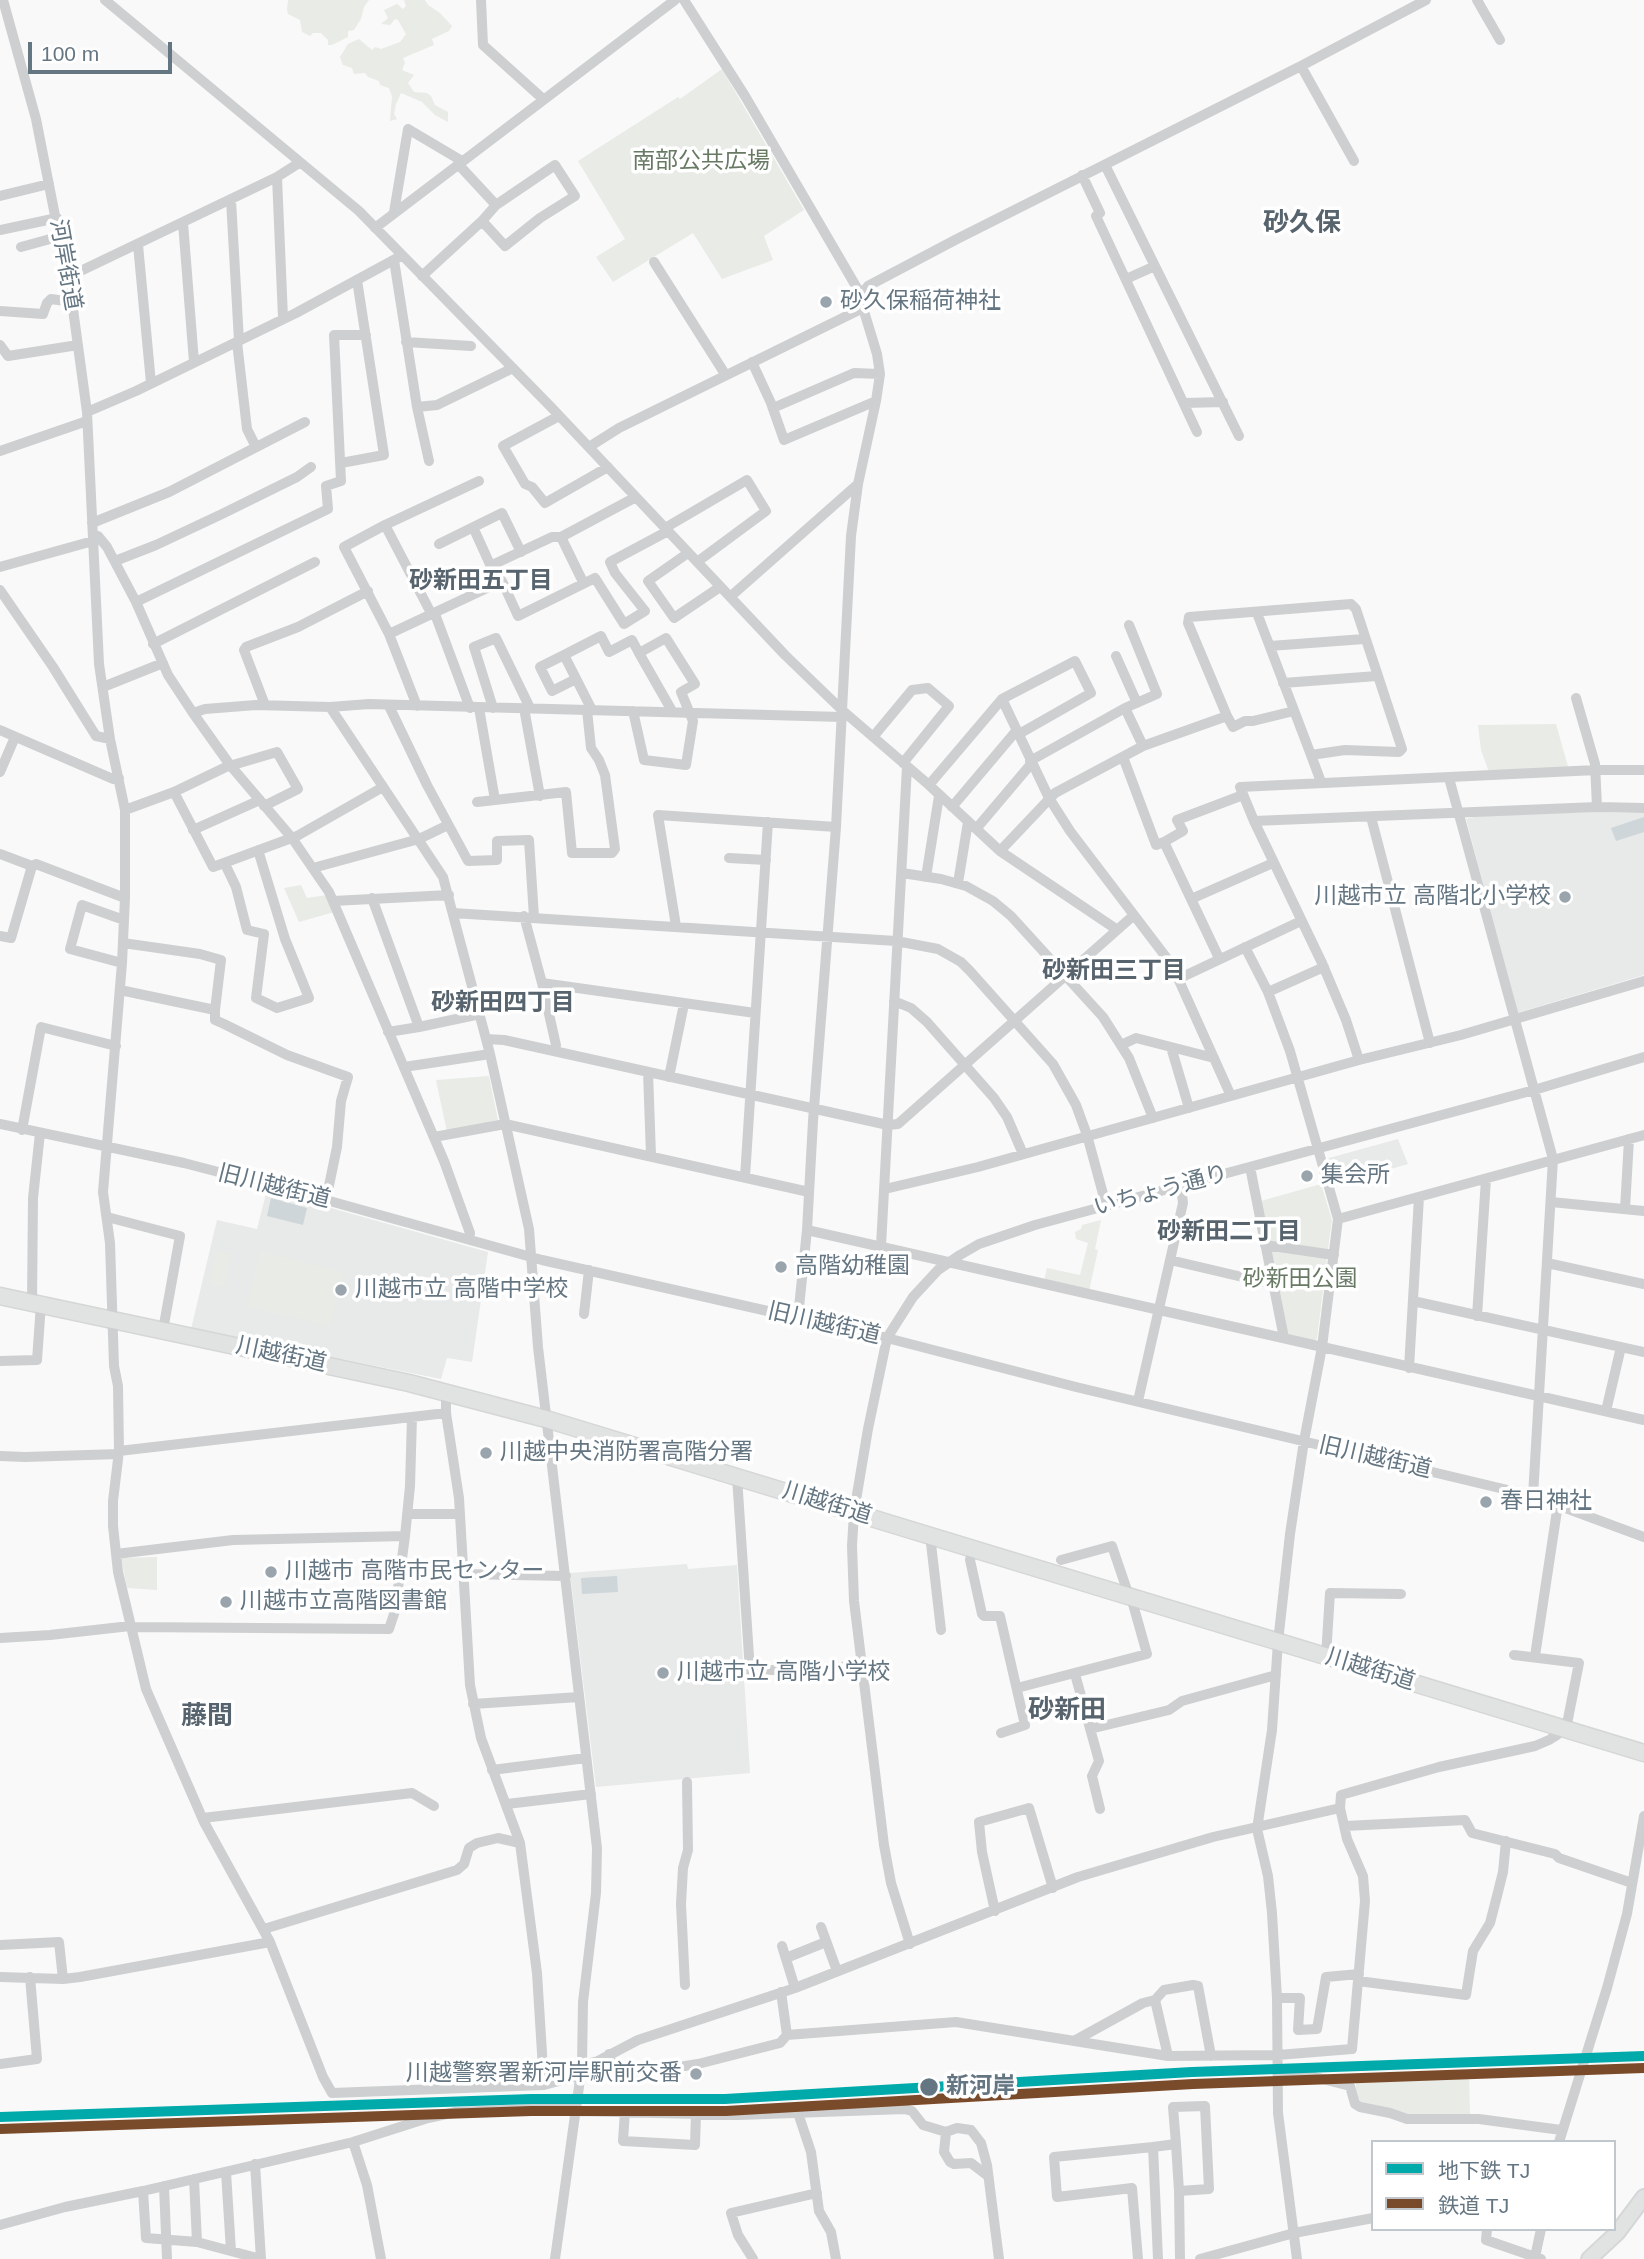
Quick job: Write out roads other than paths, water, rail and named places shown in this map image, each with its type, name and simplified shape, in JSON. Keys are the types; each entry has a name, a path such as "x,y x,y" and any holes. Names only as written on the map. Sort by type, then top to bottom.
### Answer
{"highway":[{"name":"川越街道","path":"0,1296 446,1392 546,1419 1644,1753"}],"main road":[{"path":"1589,2259 1617,2234 1644,2197"}],"street":[{"name":"河岸街道","path":"3,0 36,119 72,302 87,416 96,626 110,740 125,810 122,963 103,1192 114,1320 119,1452 113,1501 116,1554 145,1689 203,1818 264,1929 323,2077 332,2093 544,2085"},
{"path":"104,0 375,228 397,258 422,276 513,368 843,714 929,785 1000,851 1116,929"},
{"path":"481,0 483,45 543,99"},
{"path":"375,228 676,0"},
{"path":"684,0 863,293"},
{"path":"797,1317 807,1230 836,827 851,536 858,484 880,374 863,308 863,293 868,286 902,267 1426,0"},
{"path":"1477,0 1500,40"},
{"path":"1301,66 1354,161"},
{"path":"394,212 408,129 460,163 496,205"},
{"path":"68,277 231,200 299,163"},
{"path":"422,276 496,205 555,165 575,197 540,218 505,246 482,221"},
{"path":"1105,165 1239,436"},
{"path":"1082,175 1100,214 1096,216 1197,432"},
{"path":"277,177 283,318"},
{"path":"0,196 50,184"},
{"path":"231,200 238,341 247,429 256,447"},
{"path":"0,236 0,229 57,218"},
{"path":"183,223 194,362"},
{"path":"21,247 61,236"},
{"path":"138,245 151,383"},
{"path":"0,451 87,416 397,258"},
{"path":"397,258 416,407 429,461"},
{"path":"654,262 725,374"},
{"path":"1126,279 1155,266"},
{"path":"341,463 384,455 357,280"},
{"path":"0,311 43,314 51,299 72,302"},
{"path":"589,447 619,428 725,374 863,308"},
{"path":"136,602 328,509 326,486 341,481 334,335 366,335"},
{"path":"406,342 471,346"},
{"path":"0,345 8,356 78,345"},
{"path":"752,362 785,440 876,401"},
{"path":"416,407 437,405 513,368"},
{"path":"773,408 854,373 880,374"},
{"path":"1185,403 1223,402"},
{"path":"559,416 503,446 525,484 533,487 545,503 607,467"},
{"path":"92,523 169,492 305,422"},
{"path":"115,561 222,514 298,477 311,467"},
{"path":"389,634 502,581 518,616 595,578 624,624 644,612 610,562 747,480 766,511 697,562"},
{"path":"417,706 389,634 344,547 479,481"},
{"path":"730,597 858,484"},
{"path":"490,566 552,537 561,537 636,497"},
{"path":"439,544 502,513 520,552"},
{"path":"385,525 433,614 475,708 495,800"},
{"path":"473,527 498,582"},
{"path":"0,568 97,536 103,542 136,602 168,675 230,765 292,838 333,901 434,1137 470,1233 469,1239"},
{"path":"561,537 583,582"},
{"path":"688,553 648,582 674,618 720,587"},
{"path":"153,644 316,562"},
{"path":"0,590 96,736 110,740"},
{"path":"265,705 244,650 246,647 298,627 368,591"},
{"path":"1294,711 1245,721 1233,727 1188,622 1189,617 1352,604 1356,608 1402,749 1399,752 1345,750 1311,755"},
{"path":"1257,613 1321,782"},
{"path":"958,883 972,826 1031,763 1125,708 1157,694 1129,625"},
{"path":"576,679 552,691 540,667 601,636 609,652 632,640 672,711"},
{"path":"493,708 474,647 496,638 527,708 540,796"},
{"path":"633,711 644,760 686,765 693,721 681,692 695,684 668,639 639,653"},
{"path":"1270,646 1364,639"},
{"path":"477,802 566,792 572,853 612,853 615,849 605,775 591,748 590,710 564,655"},
{"path":"1116,656 1137,703"},
{"path":"929,785 1002,699 1075,661 1091,693 1018,732 952,807"},
{"path":"103,687 163,663"},
{"path":"1283,683 1377,676"},
{"path":"873,737 912,690 928,688 949,706 905,765 902,873 896,942 881,1246"},
{"path":"1576,698 1596,770 1597,807"},
{"path":"1002,699 1049,798 1070,831 1172,965 1231,1097"},
{"path":"193,713 205,709 265,705 843,714"},
{"path":"389,706 448,825 470,863 497,860 497,841 529,840 529,917 556,1045 555,1051"},
{"path":"330,707 443,877 490,1054 530,1229 538,1348 591,1794 597,1873 584,1988 581,2070 555,2259"},
{"path":"1125,708 1143,747"},
{"path":"1000,851 1049,798 1087,774 1143,747 1227,716"},
{"path":"0,730 118,779"},
{"path":"0,772 15,737"},
{"path":"125,810 174,792 230,765 277,752 298,789 193,830"},
{"path":"1123,757 1156,845 1183,831 1177,820 1243,794"},
{"path":"1359,1060 1324,967 1273,863 1240,787 1596,770 1644,771"},
{"path":"1449,778 1553,1159 1534,1496"},
{"path":"174,792 213,867 292,838 383,787"},
{"path":"926,877 939,796"},
{"path":"1254,821 1597,807 1644,808"},
{"path":"676,926 658,815 836,827"},
{"path":"1371,817 1430,1042"},
{"path":"745,1177 768,822"},
{"path":"313,868 419,839 448,825"},
{"path":"1164,842 1219,958"},
{"path":"225,864 236,887 247,930 264,934 256,998 277,1008 309,998 285,939 258,850"},
{"path":"0,854 32,866 36,864 125,898"},
{"path":"729,858 766,860"},
{"path":"1191,899 1273,863"},
{"path":"0,936 11,938 32,866"},
{"path":"902,873 958,883 1005,910 1103,1017 1135,1071 1153,1118"},
{"path":"333,901 449,895"},
{"path":"372,898 419,1027"},
{"path":"122,963 69,949 82,905 124,920"},
{"path":"453,913 896,942 929,946 948,954 961,962 1045,1054 1065,1083 1087,1135 1106,1205"},
{"path":"486,1039 504,1040 888,1125 898,1124 1134,915"},
{"path":"1178,979 1301,921"},
{"path":"123,943 218,958 221,960 215,1020 287,1055 349,1078 341,1101 337,1147 326,1199"},
{"path":"1245,947 1268,992 1290,1051 1338,1219 1322,1347 1290,1534 1272,1730 1257,1829 1272,1913 1281,2144 1297,2259"},
{"path":"1268,992 1324,967"},
{"path":"885,1189 1515,1020 1644,981"},
{"path":"542,983 755,1013"},
{"path":"120,990 215,1010"},
{"path":"894,1001 911,1008 920,1016 1002,1108 1023,1154"},
{"path":"669,1077 684,1004"},
{"path":"388,1032 480,1014"},
{"path":"22,1130 41,1027 116,1046"},
{"path":"1121,1045 1136,1038 1214,1058"},
{"path":"1171,1047 1189,1108"},
{"path":"404,1067 490,1054"},
{"name":"いちょう通り","path":"909,1944 891,1882 884,1845 854,1601 852,1546 854,1512 887,1338 913,1297 948,1262 979,1244 999,1237 1106,1205 1534,1090 1644,1057"},
{"path":"648,1072 651,1155"},
{"name":"旧川越街道","path":"0,1124 184,1163 326,1199 531,1257 887,1338 1534,1496 1644,1537"},
{"path":"434,1137 505,1124 809,1192"},
{"path":"0,1360 37,1360 33,1198 40,1133"},
{"path":"1338,1219 1644,1135"},
{"path":"1625,1209 1629,1139"},
{"path":"1250,1167 1284,1338"},
{"path":"1477,1315 1486,1179"},
{"path":"1138,1401 1183,1203 1181,1186"},
{"path":"1409,1367 1419,1197"},
{"path":"1551,1202 1644,1211"},
{"path":"107,1217 180,1236 163,1330"},
{"path":"807,1230 1644,1420"},
{"path":"1265,1245 1334,1255"},
{"path":"1170,1260 1272,1284"},
{"path":"1547,1263 1644,1284"},
{"path":"584,1314 589,1270"},
{"path":"1413,1301 1644,1352"},
{"path":"1606,1411 1621,1347"},
{"path":"446,1392 446,1413 460,1514 470,1685 481,1738 520,1843 537,1973 544,2085 581,2070 638,2039 795,1988 1053,1888 1149,1855 1340,1808"},
{"path":"0,1456 119,1452 446,1413"},
{"path":"0,1638 130,1627 389,1629 395,1611 405,1536 412,1418"},
{"path":"737,1477 750,1671 863,1666"},
{"path":"1535,1656 1558,1504"},
{"path":"407,1514 460,1514"},
{"path":"930,1535 942,1630"},
{"path":"116,1554 233,1541 405,1536"},
{"path":"1017,1688 1149,1653 1112,1546 1060,1560"},
{"path":"973,1548 970,1560 982,1614 1000,1616 1026,1725 1001,1733"},
{"path":"463,1574 566,1576"},
{"path":"1326,1656 1330,1593 1401,1594"},
{"path":"609,2054 616,2075 621,2077 698,2064 780,2043 787,2035 956,2022 1168,2056 1278,2055 1352,2049 1365,1901 1363,1876 1347,1839 1340,1795 1439,1767 1535,1746 1557,1735 1563,1728 1579,1663 1514,1655"},
{"path":"1075,1674 1099,1761 1092,1776 1100,1809"},
{"path":"1090,1729 1169,1710 1182,1701 1276,1675"},
{"path":"473,1704 579,1697"},
{"path":"492,1770 586,1758"},
{"path":"685,1985 681,1904 683,1868 688,1850 687,1782"},
{"path":"203,1818 412,1793 434,1806"},
{"path":"507,1804 591,1794"},
{"path":"995,1911 982,1852 979,1822 1030,1808 1053,1888"},
{"path":"1559,2140 1607,1988 1632,1887 1644,1816"},
{"path":"1345,1826 1465,1820 1472,1833 1555,1853 1559,1858 1632,1887 1644,1895"},
{"path":"264,1929 457,1870 464,1864 469,1848 477,1843 498,1838 520,1843"},
{"path":"1277,1998 1300,1998 1298,2030 1317,2029 1326,1977 1359,1978 1466,1995 1473,1951 1490,1923 1503,1872 1506,1841"},
{"path":"821,1927 837,1971"},
{"path":"0,1945 60,1942 63,1979"},
{"path":"0,1977 63,1979 270,1942"},
{"path":"786,1958 826,1942"},
{"path":"782,1946 795,1988"},
{"path":"0,2064 37,2059 30,1977"},
{"path":"1074,2042 1143,2003 1155,2000 1164,1990 1193,1985 1199,1986 1210,2056"},
{"path":"781,1992 787,2035"},
{"path":"1155,2000 1168,2056"},
{"path":"1278,2077 1311,2076 1350,2086 1355,2104 1360,2107 1407,2119 1479,2119 1561,2130"},
{"path":"1179,2191 1209,2189 1205,2106 1173,2107 1179,2191 1180,2259"},
{"path":"0,2225 65,2207 353,2141 456,2112 576,2109 696,2114 904,2109 912,2112 923,2125 946,2132 957,2128 971,2130 975,2134 985,2155 999,2259"},
{"path":"625,2111 623,2141 695,2145 696,2114"},
{"path":"799,2113 811,2152 820,2211 831,2232 836,2259"},
{"path":"946,2132 944,2152 950,2162 971,2163 988,2176"},
{"path":"353,2141 367,2185 381,2259"},
{"path":"1138,2259 1132,2188 1057,2197 1054,2157 1175,2144"},
{"path":"1153,2147 1158,2259"},
{"path":"143,2191 146,2238 197,2242 261,2259 255,2164"},
{"path":"226,2172 231,2251"},
{"path":"194,2179 197,2242"},
{"path":"164,2186 167,2259"},
{"path":"753,2259 738,2235 731,2213 817,2193"},
{"path":"1200,2259 1294,2233 1371,2218"},
{"path":"1487,2231 1486,2240 1538,2258 1541,2231"}],"metro line":[{"name":"TJ","path":"0,2117 531,2099 725,2099 1192,2072 1644,2056"}],"rail line":[{"name":"TJ","path":"0,2129 531,2111 726,2111 1193,2084 1644,2068"}],"place":[{"name":"砂久保稲荷神社","path":"826,302"},
{"name":"川越市立 高階北小学校","path":"1565,897"},
{"name":"集会所","path":"1307,1176"},
{"name":"高階幼稚園","path":"781,1267"},
{"name":"川越市立 高階中学校","path":"341,1290"},
{"name":"川越中央消防署高階分署","path":"486,1453"},
{"name":"春日神社","path":"1486,1502"},
{"name":"川越市 高階市民センター","path":"271,1572"},
{"name":"川越市立高階図書館","path":"226,1602"},
{"name":"川越市立 高階小学校","path":"663,1673"},
{"name":"川越警察署新河岸駅前交番","path":"696,2074"},
{"name":"新河岸","path":"929,2087"}],"district":[{"name":"砂久保","path":"1302,224"},
{"name":"砂新田五丁目","path":"481,581"},
{"name":"砂新田三丁目","path":"1114,971"},
{"name":"砂新田四丁目","path":"503,1003"},
{"name":"砂新田二丁目","path":"1229,1232"},
{"name":"砂新田","path":"1067,1711"},
{"name":"藤間","path":"207,1717"}],"park label":[{"name":"南部公共広場","path":"701,162"},
{"name":"砂新田公園","path":"1300,1280"}]}
